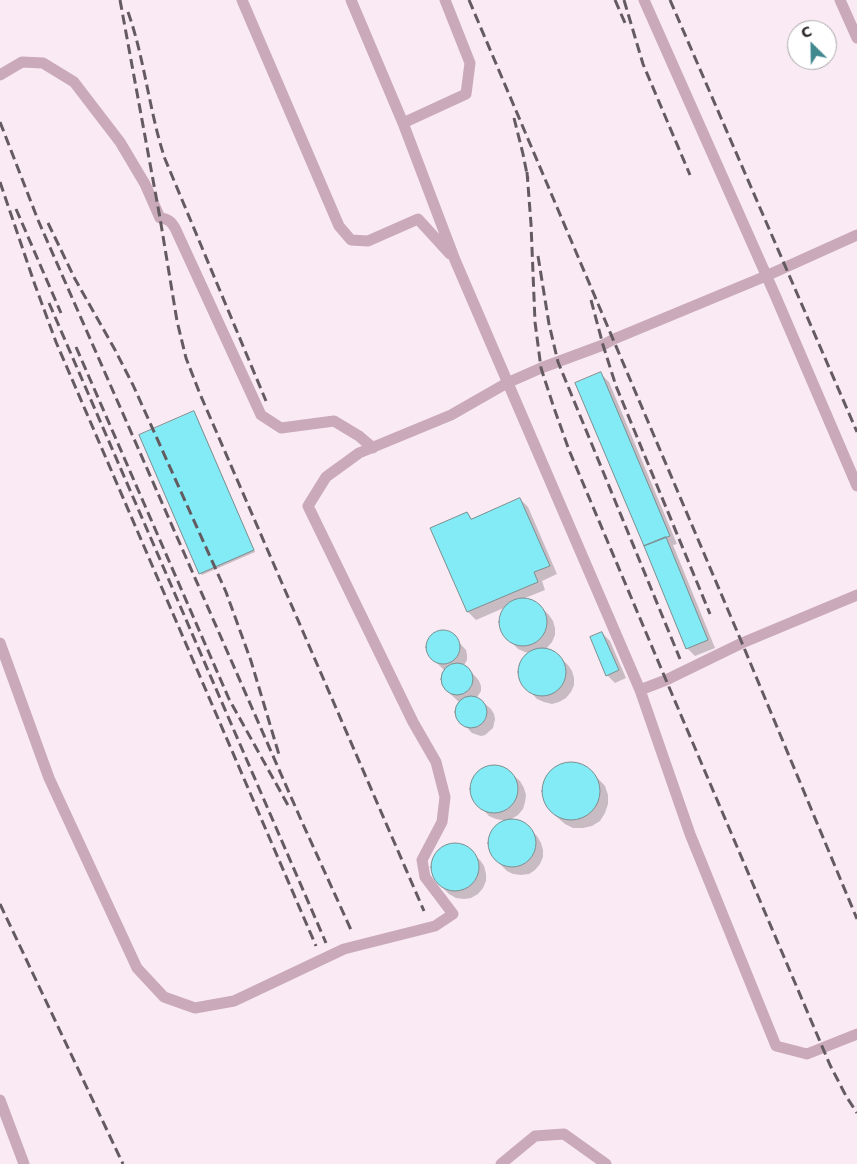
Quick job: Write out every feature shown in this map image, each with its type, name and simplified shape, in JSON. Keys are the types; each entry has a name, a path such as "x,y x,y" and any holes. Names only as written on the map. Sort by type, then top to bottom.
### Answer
{"lane":[{"path":"242,0 339,226 351,240 368,241 418,219 455,260"},
{"path":"351,0 403,123 455,260 640,690 690,834 776,1046 807,1054 857,1034"},
{"path":"403,123 466,94 470,63 445,0"},
{"path":"644,0 857,486"},
{"path":"840,0 857,38"},
{"path":"0,75 22,62 43,63 74,82 120,142 145,184 160,218 172,222 261,415 281,428 334,421 359,436 373,448"},
{"path":"0,643 49,778 137,968 164,997 195,1008 234,1002 344,948 435,926 453,914 425,877 422,860 442,822 445,797 436,762 413,722 308,506 326,478 359,454 451,415 507,383 603,345 857,235"},
{"path":"640,690 666,680 742,643 857,595"},
{"path":"0,1100 24,1164"},
{"path":"501,1164 534,1136 564,1134 606,1164"}],"building":[{"path":"601,372 670,536 644,546 575,383"},
{"path":"194,411 254,550 199,574 139,435"},
{"path":"520,498 550,566 534,572 538,582 467,612 430,528 467,512 471,519"},
{"path":"666,537 708,640 686,649 644,546"},
{"path":"518,598 528,598 540,605 547,617 547,627 540,639 528,646 518,646 510,642 503,635 499,627 499,617 503,609 510,602"},
{"path":"443,630 455,635 460,647 455,659 443,664 431,659 426,647 431,635"},
{"path":"602,632 619,670 606,676 590,637"},
{"path":"537,648 547,648 559,655 566,667 566,677 559,689 547,696 537,696 529,692 522,685 518,677 518,667 522,659 529,652"},
{"path":"457,663 469,667 473,679 469,691 457,695 445,691 441,679 445,667"},
{"path":"471,696 483,700 487,712 483,724 471,728 459,724 455,712 459,700"},
{"path":"565,762 577,762 592,770 600,785 600,797 592,812 577,820 565,820 550,812 542,797 542,785 550,770"},
{"path":"489,765 499,765 511,772 518,784 518,794 511,806 499,813 489,813 481,809 474,802 470,794 470,784 474,776 481,769"},
{"path":"507,819 517,819 529,826 536,838 536,848 529,860 517,867 507,867 499,863 492,856 488,848 488,838 492,830 499,823"},
{"path":"450,843 460,843 472,850 479,862 479,872 472,884 460,891 450,891 442,887 435,880 431,872 431,862 435,854 442,847"}],"railway":[{"path":"120,0 177,321 186,358 424,911"},
{"path":"469,0 857,919"},
{"path":"615,0 625,23"},
{"path":"624,0 643,64 690,175"},
{"path":"670,0 857,432"},
{"path":"128,12 139,48 155,123 165,159 266,401"},
{"path":"514,118 528,179"},
{"path":"0,122 38,220 352,932"},
{"path":"527,172 535,322 541,368 554,408 569,450 830,1065 857,1113"},
{"path":"0,182 56,342 316,946"},
{"path":"16,209 61,313"},
{"path":"48,223 75,279 133,385 226,592 251,661 280,758"},
{"path":"538,256 549,324 558,362 680,659"},
{"path":"591,300 616,386 710,614"},
{"path":"49,303 326,943"},
{"path":"76,347 229,699 289,807"},
{"path":"0,904 123,1164"}]}
